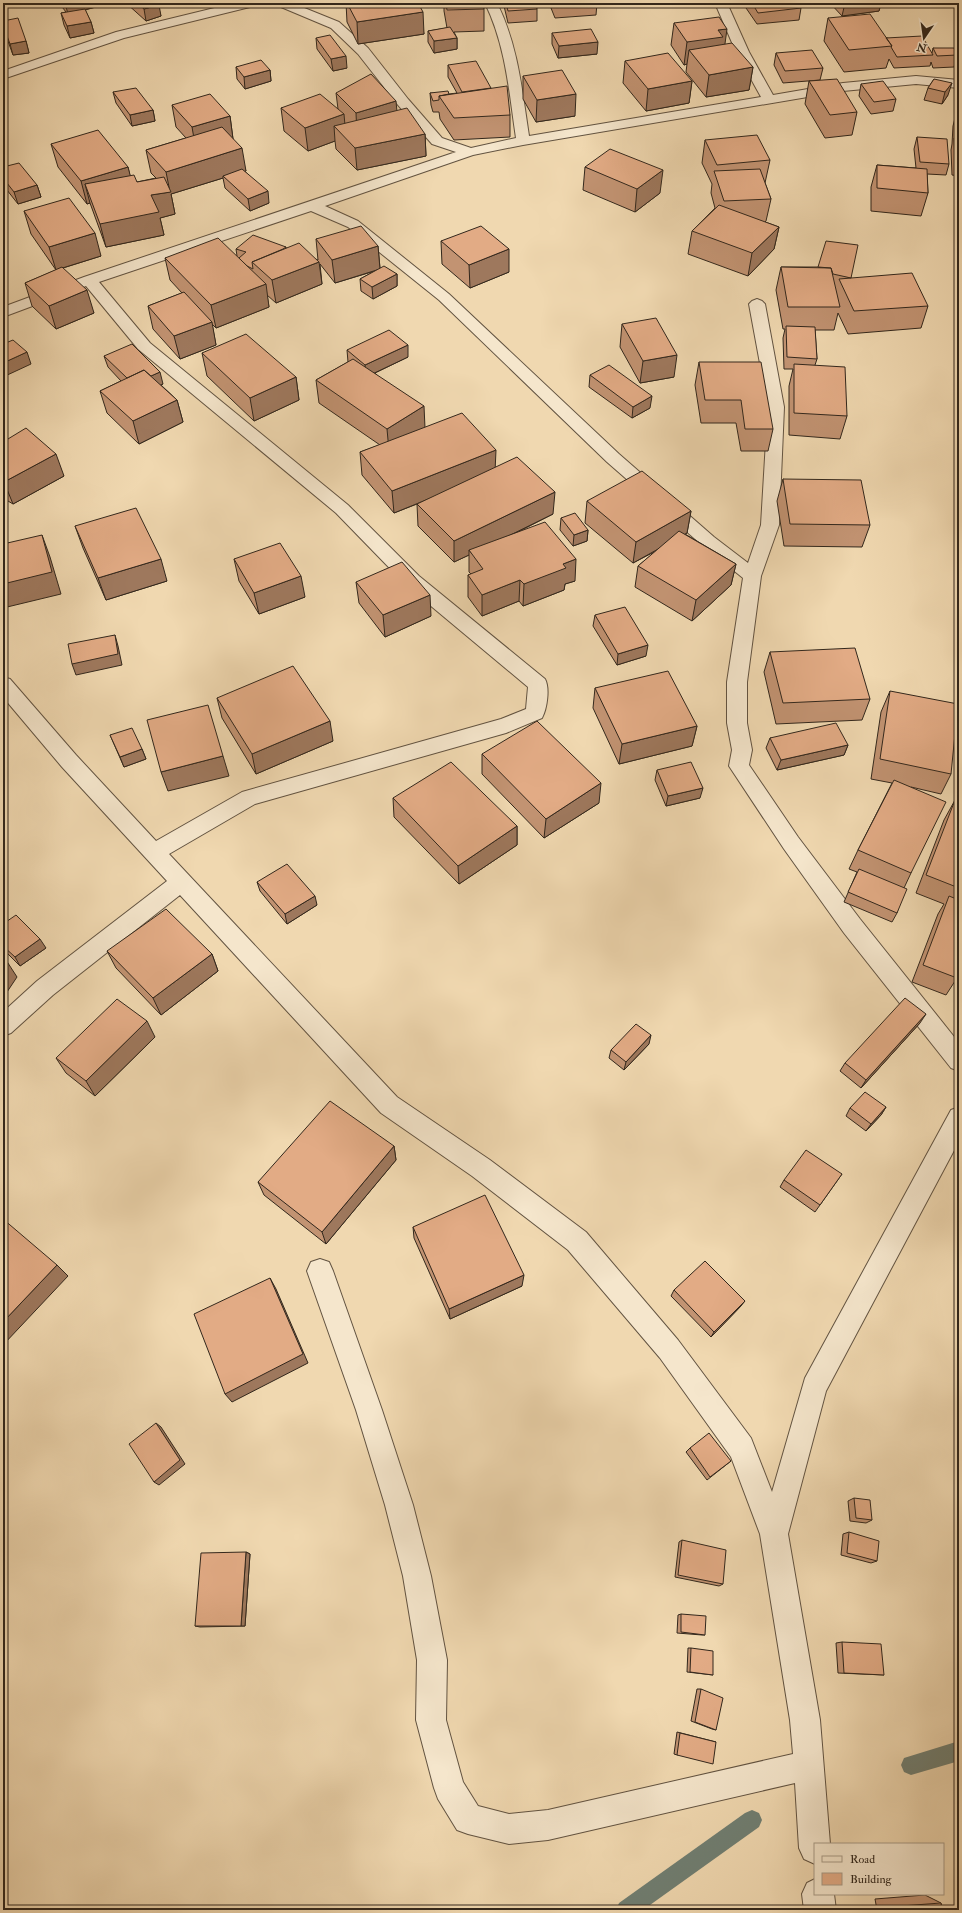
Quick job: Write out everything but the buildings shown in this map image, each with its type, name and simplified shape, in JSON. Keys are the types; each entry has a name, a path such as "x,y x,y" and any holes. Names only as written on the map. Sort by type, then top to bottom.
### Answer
{"street":[{"path":"3,75 120,35 250,3"},
{"path":"277,3 335,25 363,51 403,102 437,141 470,152"},
{"path":"491,3 504,33 511,60 523,141"},
{"path":"721,3 748,66 769,99"},
{"path":"3,312 89,280 470,152 523,141 843,87 916,80 959,84"},
{"path":"312,206 353,224 444,297 613,458 708,541 752,576"},
{"path":"89,280 144,346 342,509 413,581 538,684 535,713 506,725 249,798 154,852"},
{"path":"757,304 776,414 770,525 752,576 737,682 737,722 742,750 739,766 791,843 847,920 959,1061"},
{"path":"3,684 69,761 389,1105 481,1168 577,1241 669,1349 742,1448 774,1534 805,1720 815,1843"},
{"path":"3,1026 45,988 182,882"},
{"path":"774,1534 814,1387 959,1118"},
{"path":"320,1271 399,1505 417,1576 432,1660 431,1720 449,1788 468,1819 509,1829 548,1826 809,1765"},
{"path":"818,1895 820,1910"}],"waterway":[{"path":"911,1765 959,1751"},
{"path":"626,1910 752,1820"}]}
